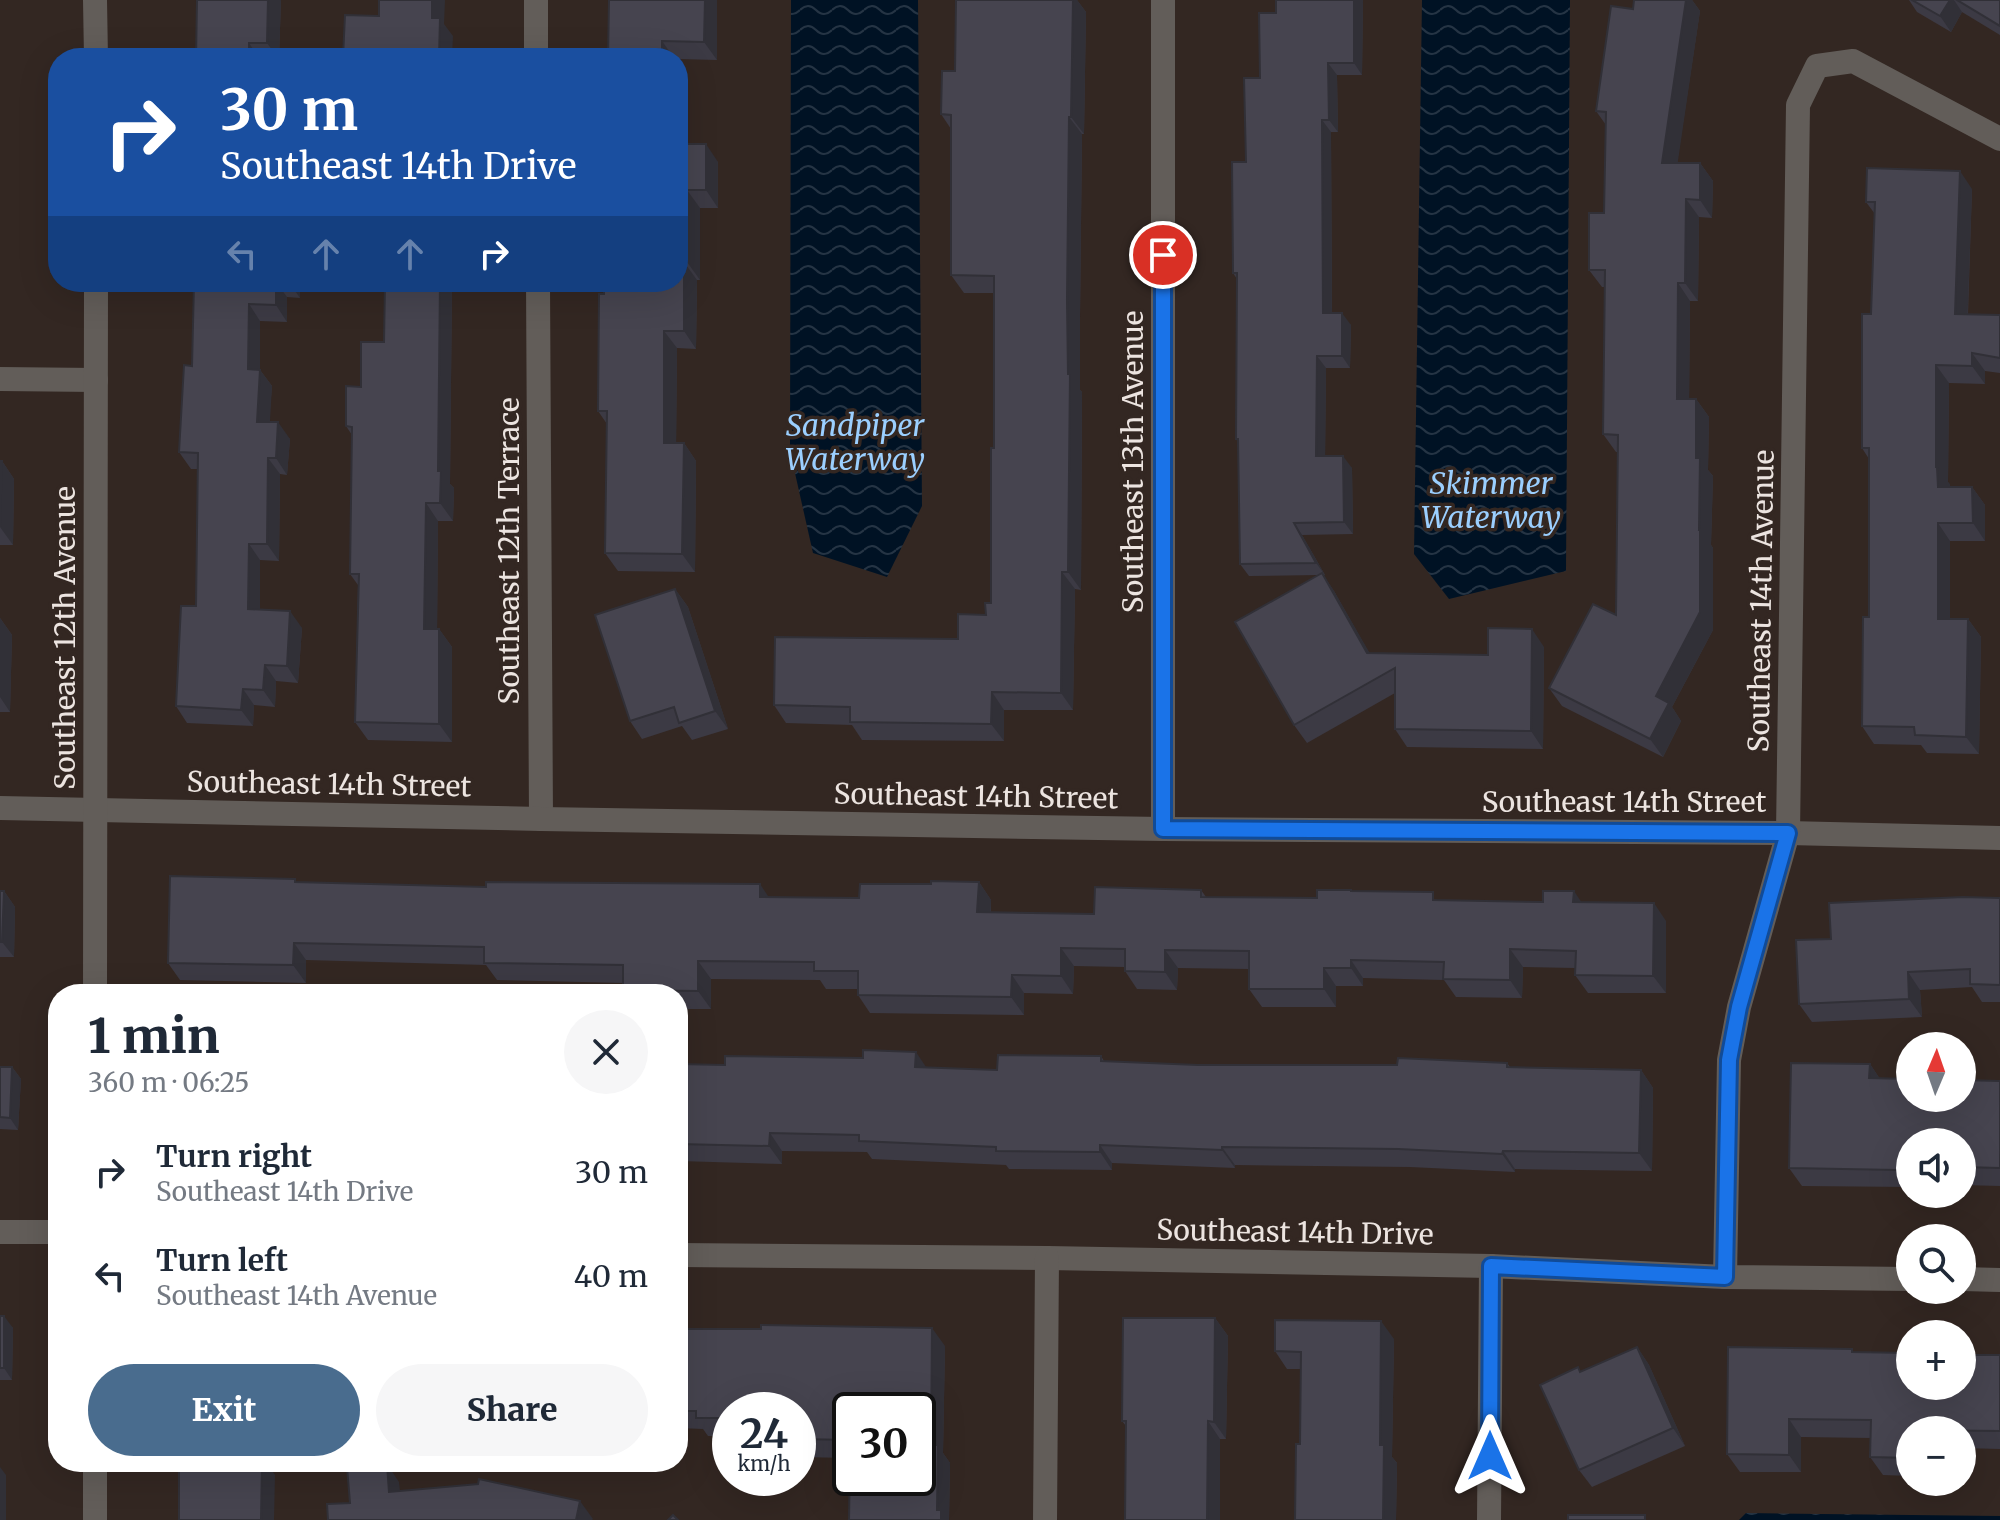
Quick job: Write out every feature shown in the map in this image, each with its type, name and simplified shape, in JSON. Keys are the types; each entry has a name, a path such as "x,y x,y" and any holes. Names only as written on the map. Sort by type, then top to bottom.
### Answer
{"street":[{"path":"95,0 96,48"},
{"path":"536,0 536,48"},
{"name":"Southeast 13th Avenue","path":"1163,0 1163,829"},
{"name":"Southeast 14th Avenue","path":"1725,1277 1729,1060 1739,1007 1788,833 1798,105 1817,66 1853,61 2000,139"},
{"name":"Southeast 12th Avenue","path":"95,984 96,292"},
{"name":"Southeast 12th Terrace","path":"538,292 541,819"},
{"path":"0,379 96,380"},
{"name":"Southeast 14th Street","path":"0,808 1163,829 1788,833 2000,838"},
{"path":"0,1232 48,1232"},
{"name":"Southeast 14th Drive","path":"688,1255 1491,1266 1725,1277 1896,1279"},
{"path":"1045,1520 1047,1258"},
{"path":"1489,1520 1491,1266"},
{"path":"1976,1279 2000,1280"},
{"path":"95,1472 95,1520"}],"water":[{"name":"Sandpiper Waterway","path":"791,0 918,0 922,506 887,577 813,553 790,451"},
{"name":"Skimmer Waterway","path":"1422,0 1570,0 1566,571 1449,599 1414,554"},
{"path":"1746,1513 2000,1516 2000,1520 1739,1520"}],"building":[{"path":"197,0 268,0 267,43 249,43 249,48 196,48"},
{"path":"379,0 432,0 432,18 440,18 439,48 343,48 345,15 379,16"},
{"path":"609,0 705,0 704,42 662,41 662,48 608,48"},
{"path":"956,0 1073,0 1067,300 1070,374 1068,572 1062,572 1061,693 992,692 991,724 850,722 850,707 774,705 775,637 958,639 958,614 986,615 985,603 991,603 994,276 951,275 951,115 941,114 942,71 955,71"},
{"path":"1276,0 1354,0 1354,63 1328,63 1329,120 1322,120 1323,313 1342,313 1342,356 1317,356 1316,456 1343,456 1344,522 1294,523 1316,563 1240,564 1236,439 1237,273 1233,273 1232,162 1246,162 1244,78 1260,78 1259,13 1276,13"},
{"path":"1634,0 1686,0 1662,163 1700,163 1700,200 1686,199 1685,283 1678,283 1677,399 1696,399 1696,458 1700,458 1700,612 1656,696 1669,703 1650,739 1549,688 1593,604 1616,615 1618,435 1603,434 1605,270 1589,270 1589,213 1604,213 1606,112 1596,111 1611,6 1633,9"},
{"path":"1912,0 1950,0 1940,16"},
{"path":"1957,0 2000,0 2000,26"},
{"path":"688,144 706,144 706,190 688,190"},
{"path":"1867,168 1960,171 1955,314 2000,315 2000,358 1972,353 1972,366 1936,365 1938,487 1972,487 1973,523 1938,523 1938,619 1968,619 1966,737 1915,735 1914,727 1862,726 1863,617 1869,617 1869,448 1862,448 1862,314 1871,314 1875,202 1866,202"},
{"path":"194,292 276,292 276,305 249,304 248,369 260,370 257,422 278,422 276,458 268,458 267,544 249,544 248,609 290,611 287,666 265,665 263,690 243,689 241,710 176,706 181,606 196,606 198,453 179,452 184,365 192,366"},
{"path":"385,292 440,292 440,503 426,503 424,629 439,629 439,724 355,722 359,574 350,574 352,427 346,426 346,386 361,387 361,342 384,342"},
{"path":"684,292 684,331 664,331 664,443 684,443 682,554 605,553 607,411 598,411 599,294"},
{"path":"0,461 2,461 0,527"},
{"path":"1322,573 1367,653 1488,655 1488,628 1532,629 1531,731 1395,729 1395,668 1294,725 1235,622"},
{"path":"675,589 715,711 679,723 674,707 630,721 595,615"},
{"path":"170,876 486,887 486,882 760,884 760,897 859,898 860,884 979,882 977,912 1094,914 1095,887 1201,890 1201,897 1317,898 1317,890 1351,890 1433,892 1433,900 1543,902 1543,891 1574,891 1573,902 1654,903 1653,976 1575,975 1576,951 1510,949 1510,980 1443,979 1444,962 1351,960 1351,968 1324,968 1324,989 1249,989 1249,951 1165,950 1165,972 1125,971 1125,949 1061,948 1061,976 1012,975 1011,997 858,995 858,971 814,971 814,962 698,961 698,991 688,991 688,984 623,984 623,965 484,963 484,947 294,943 293,965 168,963"},
{"path":"0,891 4,891 2,942 0,942"},
{"path":"2000,898 2000,985 1970,984 1970,969 1908,972 1909,999 1799,1004 1796,940 1831,939 1829,903"},
{"path":"863,1050 916,1052 915,1067 997,1070 998,1055 1101,1056 1101,1061 1198,1065 1397,1065 1398,1058 1507,1063 1507,1067 1641,1070 1639,1153 1503,1151 1502,1154 1222,1147 1222,1150 1100,1145 1100,1152 996,1151 996,1147 859,1141 859,1135 770,1133 769,1146 688,1144 688,1064 725,1065 725,1056 863,1058"},
{"path":"1791,1063 1870,1064 1869,1078 1896,1079 1896,1112 1976,1112 1976,1080 2000,1081 2000,1168 1976,1167 1976,1128 1896,1128 1896,1170 1789,1168"},
{"path":"0,1067 12,1067 10,1118 0,1117"},
{"path":"0,1316 4,1316 4,1368 0,1368"},
{"path":"1123,1318 1215,1318 1214,1422 1208,1421 1207,1520 1125,1520"},
{"path":"1275,1320 1381,1321 1383,1520 1295,1520 1301,1352 1275,1351"},
{"path":"761,1325 932,1328 931,1392 832,1392 832,1440 816,1439 816,1392 712,1392 712,1418 696,1418 696,1411 688,1411 688,1329 761,1329"},
{"path":"1637,1347 1673,1428 1579,1470 1540,1385 1578,1367 1580,1372"},
{"path":"1728,1347 1896,1353 1896,1400 1976,1400 1976,1355 2000,1355 2000,1431 1976,1431 1976,1416 1896,1416 1896,1458 1870,1457 1871,1420 1789,1419 1789,1455 1727,1454"},
{"path":"938,1445 937,1510 941,1510 941,1520 849,1520 849,1496 936,1496"},
{"path":"179,1472 262,1472 261,1520 179,1520"},
{"path":"347,1472 388,1472 389,1492 478,1484 479,1479 580,1501 576,1520 328,1520 327,1504 350,1503"},
{"path":"1568,1515 1645,1515 1645,1520 1568,1520"}],"route":[{"path":"1163,255 1163,829 1788,833 1739,1007 1729,1060 1725,1277 1491,1266 1490,1456"}]}
